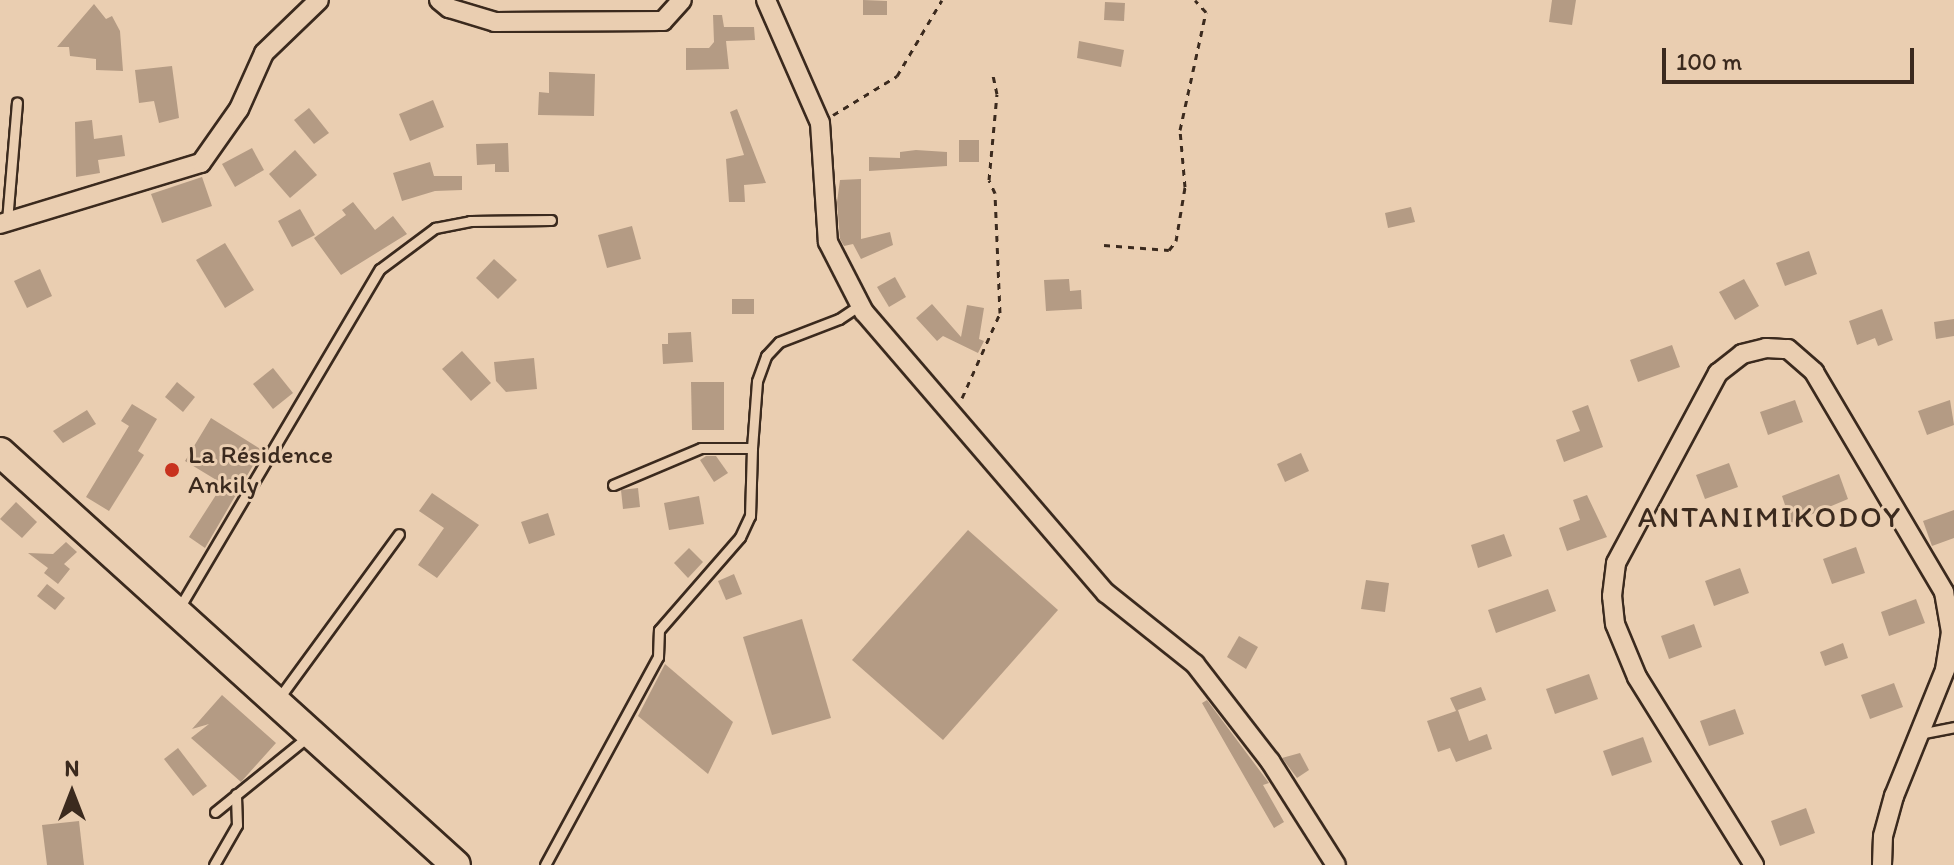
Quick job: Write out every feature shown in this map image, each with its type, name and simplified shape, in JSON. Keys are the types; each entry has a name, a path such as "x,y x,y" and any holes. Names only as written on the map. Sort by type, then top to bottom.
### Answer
{"main road":[{"path":"0,452 309,736 456,865"}],"street":[{"path":"4,222 201,163 239,109 264,53 319,0"},
{"path":"439,0 449,8 495,22 663,21 682,0"},
{"path":"766,0 820,123 828,242 861,304 1106,593 1195,664 1270,761 1336,865"},
{"path":"1754,865 1637,677 1615,624 1612,596 1623,549 1718,373 1742,354 1788,349 1814,372 1944,592 1951,632 1945,670 1894,796 1883,836 1882,865"}],"lane":[{"path":"4,222 17,102"},
{"path":"176,613 380,269 435,228 470,221 551,220"},
{"path":"545,865 658,657 659,630 740,537 750,516 757,381 766,356 779,342 839,319 861,304"},
{"path":"613,485 701,448 752,448"},
{"path":"275,704 399,534"},
{"path":"1919,734 1954,727"},
{"path":"215,812 309,736"},
{"path":"214,865 237,825 236,794"}],"path":[{"path":"820,123 897,76 942,0"},
{"path":"1104,245 1169,250 1176,241 1185,187 1180,130 1206,12 1195,0"},
{"path":"954,416 1000,313 995,193 989,180 997,94 993,75"}],"building":[{"path":"863,0 887,1 887,15 863,15"},
{"path":"1552,0 1576,0 1572,25 1549,22"},
{"path":"1105,2 1125,3 1124,21 1104,20"},
{"path":"94,4 106,19 112,16 120,31 123,71 96,70 96,59 70,56 69,47 57,47"},
{"path":"713,15 722,15 724,27 754,27 755,40 726,41 729,69 686,70 686,48 709,48 714,42"},
{"path":"1079,41 1124,50 1121,67 1077,58"},
{"path":"172,66 179,118 159,123 154,101 139,103 135,70"},
{"path":"549,72 595,74 594,116 538,115 539,92 549,93"},
{"path":"433,100 444,127 410,141 399,114"},
{"path":"309,108 329,133 314,144 294,120"},
{"path":"737,109 766,183 744,185 745,202 729,202 726,159 744,155 730,112"},
{"path":"92,120 94,139 122,135 125,156 98,160 100,173 76,177 75,122"},
{"path":"959,140 979,140 979,162 959,162"},
{"path":"508,143 509,172 495,172 495,164 477,165 476,144"},
{"path":"252,148 264,170 235,187 222,164"},
{"path":"295,150 317,175 290,198 269,174"},
{"path":"900,152 947,152 947,166 869,171 869,157 900,158"},
{"path":"430,162 434,176 462,176 462,190 435,191 402,201 393,173"},
{"path":"202,177 212,206 162,223 151,194"},
{"path":"861,179 861,239 890,232 893,245 861,259 853,244 844,246 840,239 837,202 840,180"},
{"path":"353,202 375,230 393,216 407,234 341,275 314,238 346,215 342,210"},
{"path":"1411,207 1415,222 1388,228 1385,213"},
{"path":"300,209 315,235 292,247 278,221"},
{"path":"632,226 641,259 607,268 598,235"},
{"path":"225,243 254,290 225,308 196,260"},
{"path":"1809,251 1817,274 1785,286 1776,263"},
{"path":"494,259 517,280 498,299 476,278"},
{"path":"40,269 52,296 27,308 14,281"},
{"path":"895,277 906,297 889,307 877,287"},
{"path":"1069,279 1070,291 1081,290 1082,309 1046,311 1044,280"},
{"path":"1744,279 1759,306 1735,320 1719,292"},
{"path":"732,299 754,299 754,314 732,314"},
{"path":"932,304 961,337 967,305 984,308 979,339 984,341 978,353 943,336 937,341 916,318"},
{"path":"1882,309 1893,340 1878,346 1875,338 1857,345 1849,321"},
{"path":"1954,319 1954,336 1936,339 1934,322"},
{"path":"691,332 693,362 663,364 662,344 668,344 668,333"},
{"path":"1672,345 1680,367 1638,382 1630,360"},
{"path":"462,351 491,383 471,401 442,369"},
{"path":"534,358 537,389 506,392 496,381 494,362"},
{"path":"273,368 293,393 273,409 253,384"},
{"path":"177,382 195,397 183,412 165,397"},
{"path":"691,382 724,382 724,430 692,430"},
{"path":"1795,400 1803,422 1768,435 1760,412"},
{"path":"1950,400 1954,425 1927,435 1918,411"},
{"path":"132,404 157,419 138,451 144,455 109,511 86,497 129,426 121,421"},
{"path":"1588,405 1603,447 1564,462 1556,440 1580,431 1572,411"},
{"path":"87,410 96,424 63,443 53,431"},
{"path":"211,418 262,450 205,548 189,537 223,484 185,461"},
{"path":"1301,453 1309,471 1285,482 1277,464"},
{"path":"706,456 716,456 728,473 714,482 700,460"},
{"path":"1729,463 1738,487 1705,499 1696,475"},
{"path":"1839,474 1848,499 1791,523 1782,496"},
{"path":"638,488 640,507 623,509 621,490"},
{"path":"432,493 479,525 437,578 418,565 444,528 419,511"},
{"path":"1587,495 1607,537 1567,551 1559,528 1580,520 1573,500"},
{"path":"699,496 704,524 669,530 664,503"},
{"path":"16,502 37,522 22,538 0,519"},
{"path":"1954,510 1954,538 1932,546 1923,521"},
{"path":"548,513 555,535 529,544 521,522"},
{"path":"968,530 1058,610 943,740 852,660"},
{"path":"1504,534 1512,556 1478,568 1471,545"},
{"path":"66,542 77,552 64,564 70,569 58,584 44,573 48,568 28,553 53,554"},
{"path":"1856,547 1865,573 1832,584 1823,559"},
{"path":"689,548 703,562 688,578 674,563"},
{"path":"1740,568 1749,593 1714,606 1705,581"},
{"path":"734,574 742,594 726,600 718,581"},
{"path":"1366,580 1389,583 1385,612 1361,609"},
{"path":"47,584 65,598 55,610 37,596"},
{"path":"1548,589 1556,611 1496,633 1488,610"},
{"path":"1916,599 1925,623 1889,636 1881,612"},
{"path":"802,619 831,718 772,735 743,637"},
{"path":"1694,624 1702,647 1669,659 1661,636"},
{"path":"1239,636 1258,647 1246,669 1227,657"},
{"path":"1843,643 1848,658 1825,666 1820,652"},
{"path":"665,664 733,722 708,774 638,716"},
{"path":"1589,674 1598,699 1555,714 1546,689"},
{"path":"1894,683 1903,707 1870,719 1861,695"},
{"path":"1481,687 1486,700 1458,710 1469,741 1487,734 1492,749 1456,762 1450,748 1438,752 1427,721 1456,711 1450,698"},
{"path":"222,695 276,743 241,782 191,738 209,724 192,729"},
{"path":"1207,700 1269,783 1263,785 1284,822 1274,828 1202,703"},
{"path":"1735,709 1744,734 1709,746 1700,721"},
{"path":"1643,737 1652,762 1612,776 1603,751"},
{"path":"178,748 207,786 193,796 164,759"},
{"path":"1300,753 1309,770 1297,778 1282,758"},
{"path":"1806,808 1815,833 1780,846 1771,821"},
{"path":"79,821 84,865 47,865 42,825"}],"place":[{"name":"La Résidence Ankily","path":"172,470"}],"district":[{"name":"ANTANIMIKODOY","path":"1770,517"}]}
